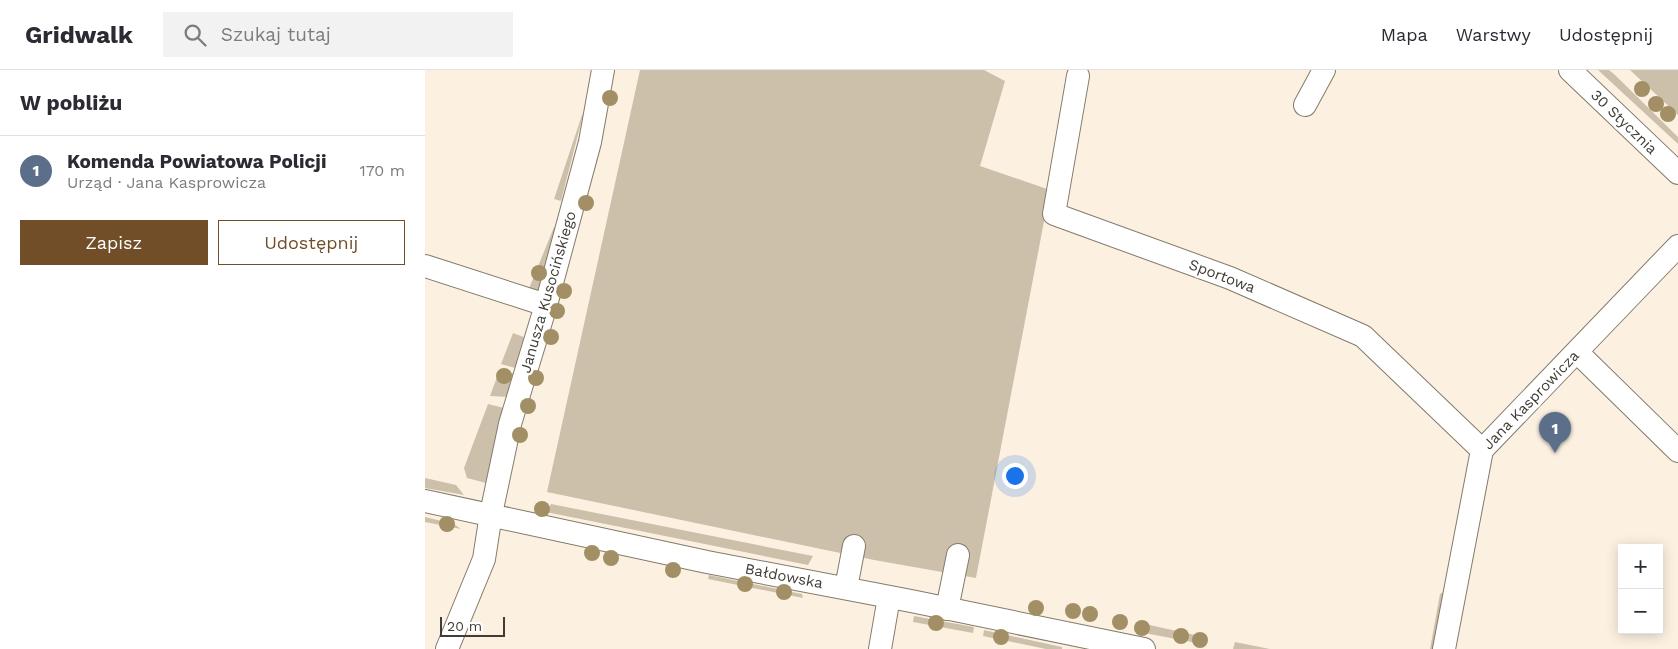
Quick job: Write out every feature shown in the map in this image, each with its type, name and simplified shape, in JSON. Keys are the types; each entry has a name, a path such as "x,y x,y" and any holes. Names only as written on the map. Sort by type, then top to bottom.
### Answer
{"street":[{"name":"Janusza Kusocińskiego","path":"447,649 484,559 491,514 510,424 546,305 590,142 603,70"},
{"path":"1305,105 1325,70"},
{"name":"30 Stycznia","path":"1570,70 1677,169"},
{"name":"Sportowa","path":"1078,76 1055,214 1230,278 1363,336 1482,450"},
{"name":"Jana Kasprowicza","path":"1444,649 1482,450 1678,246"},
{"path":"425,266 546,305"},
{"path":"1577,352 1678,451"},
{"name":"Bałdowska","path":"425,500 642,548 1144,649"},
{"path":"846,588 855,546"},
{"path":"947,609 958,554"},
{"path":"880,649 889,597"}],"shaded area":[{"path":"640,70 984,70 1005,81 980,166 1050,190 976,578 874,560 547,492"},
{"path":"1598,70 1609,70 1614,74 1678,137 1678,144"},
{"path":"1630,70 1678,70 1678,115"},
{"path":"582,115 561,201 554,199"},
{"path":"554,227 561,228 538,291 528,291"},
{"path":"513,333 529,339 519,369 501,364"},
{"path":"500,369 518,375 511,397 490,396"},
{"path":"488,404 508,409 486,483 467,478 464,468"},
{"path":"425,478 456,485 464,495 425,488"},
{"path":"551,504 813,556 808,565 546,512"},
{"path":"425,517 454,524 461,529 425,522"},
{"path":"709,575 802,594 803,598 708,579"},
{"path":"1445,591 1434,649 1430,649 1440,594"},
{"path":"914,616 974,627 973,633 913,622"},
{"path":"1136,622 1204,637 1202,644 1134,631"},
{"path":"984,630 1062,647 1062,649 1046,649 983,636"},
{"path":"1235,642 1270,649 1233,649"}],"place":[{"name":"Komenda Powiatowa Policji","path":"1555,453"}]}
